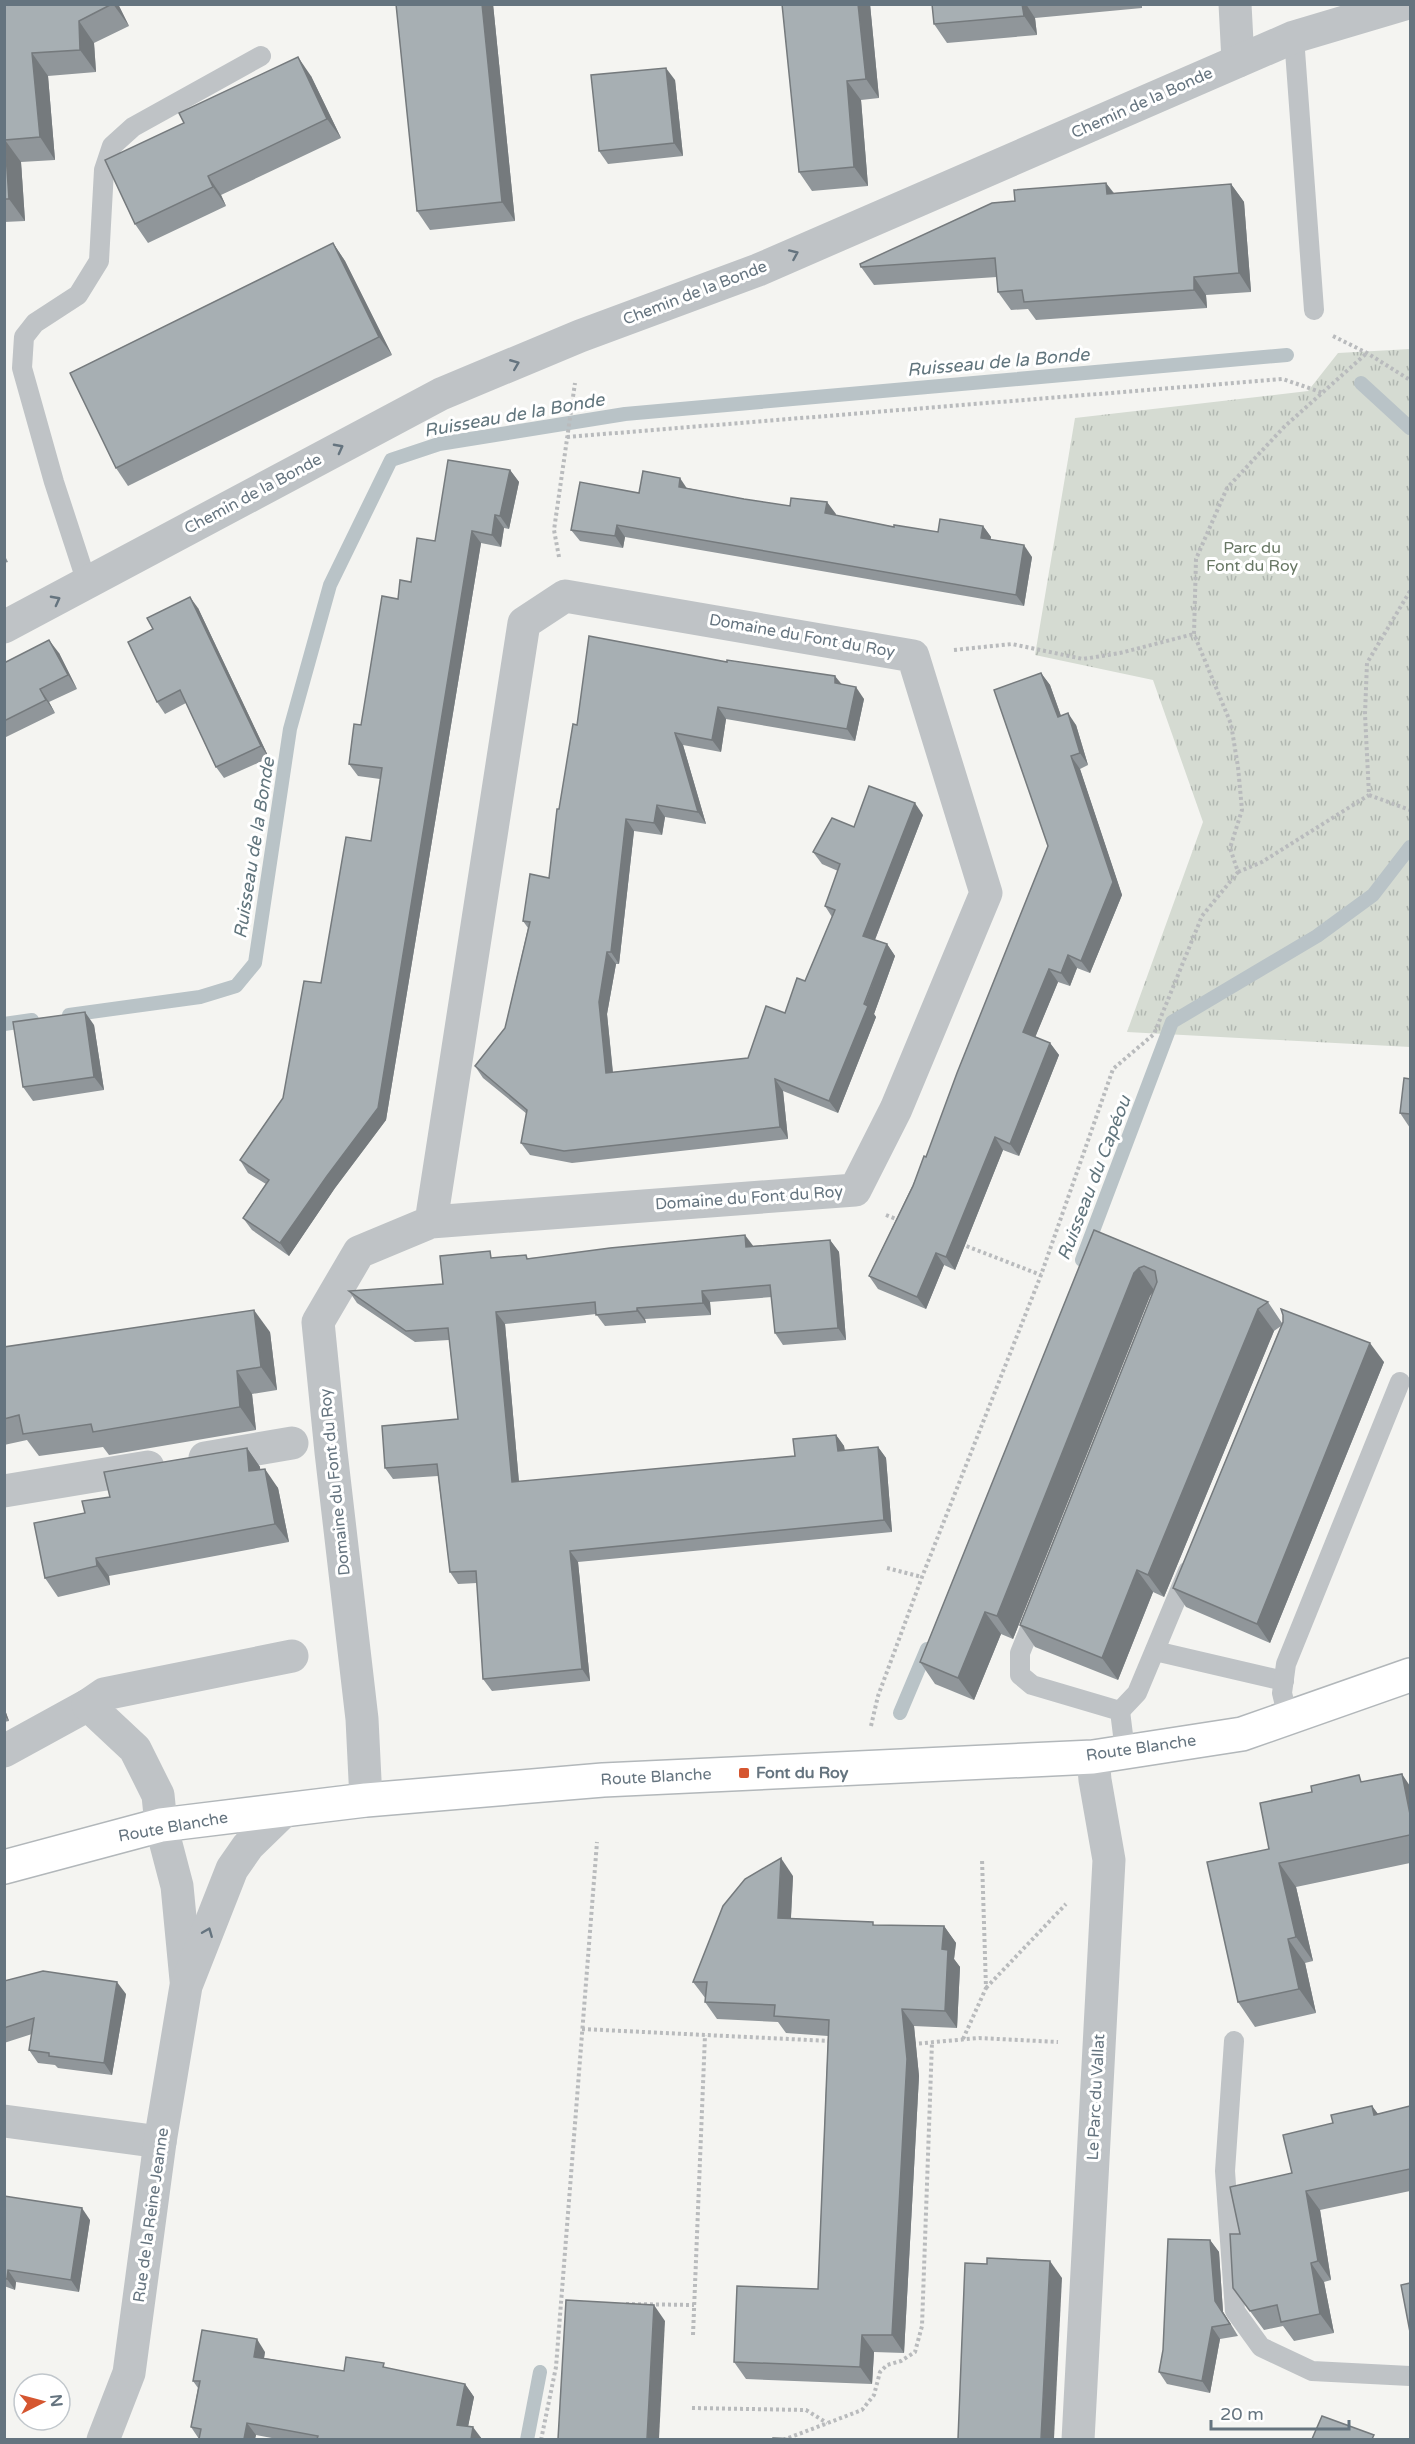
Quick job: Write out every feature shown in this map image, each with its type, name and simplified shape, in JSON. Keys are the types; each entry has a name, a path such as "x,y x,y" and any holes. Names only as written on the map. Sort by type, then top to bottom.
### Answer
{"street":[{"path":"1235,4 1238,61"},
{"name":"Chemin de la Bonde","path":"4,627 441,394 580,336 758,270 1294,37 1405,4"},
{"path":"431,1222 524,623 565,596"},
{"name":"Domaine du Font du Roy","path":"366,1800 362,1719 318,1322 359,1252 431,1222 855,1190 896,1109 986,893 913,656 565,596"},
{"path":"4,1491 292,1443"},
{"path":"4,1751 104,1694 292,1656"},
{"name":"Route Blanche","path":"4,1867 161,1826 366,1800 613,1779 1093,1757 1242,1734 1410,1675"},
{"name":"Rue de la Reine Jeanne","path":"88,1705 135,1749 158,1795 161,1826 177,1886 186,1986"},
{"name":"Le Parc du Vallat","path":"1078,2439 1109,1860 1093,1757"},
{"name":"Rue de la Reine Jeanne","path":"103,2439 129,2373 160,2142 186,1986 232,1869 248,1846 285,1810"},
{"path":"4,2121 160,2142"}],"lane":[{"path":"1294,37 1314,310"},
{"path":"87,583 54,482 22,368 24,337 35,323 78,295 99,261 104,170 112,146 133,127 261,56"},
{"path":"1287,1718 1282,1692 1286,1664 1400,1382"},
{"path":"1120,1711 1137,1693 1195,1553"},
{"path":"1042,1598 1020,1653 1020,1675 1032,1685 1120,1711"},
{"path":"1155,1651 1284,1681"},
{"path":"1120,1711 1125,1752"},
{"path":"1234,2041 1225,2171 1235,2311 1261,2347 1312,2371 1410,2376"}],"path":[{"path":"1362,351 1410,381"},
{"path":"1238,872 1230,848 1242,810 1231,724 1194,634 1196,559 1227,488 1285,426 1368,353"},
{"path":"567,437 1284,379 1323,393"},
{"path":"565,596 554,530 571,408"},
{"path":"1369,795 1365,714 1367,663 1410,591"},
{"path":"913,656 1012,644 1083,659 1120,653 1194,634"},
{"path":"1369,795 1410,810"},
{"path":"871,1728 878,1696 922,1577 1041,1275 1113,1069 1154,1034 1202,916 1238,872 1262,862 1369,795"},
{"path":"855,1190 879,1212 911,1225"},
{"path":"954,1242 1041,1275"},
{"path":"887,1568 922,1577"},
{"path":"542,2439 556,2367 597,1842"},
{"path":"982,1859 986,1988"},
{"path":"963,2039 986,1988 1067,1902"},
{"path":"582,2030 831,2041"},
{"path":"693,2335 705,2035"},
{"path":"910,2044 963,2039 1099,2044"},
{"path":"783,2439 862,2410 874,2396 880,2373 887,2365 901,2361 915,2352 922,2326 932,2042"},
{"path":"561,2302 572,2303"},
{"path":"617,2304 694,2305"},
{"path":"692,2408 806,2410 827,2423"}],"green space":[{"name":"Parc du Font du Roy","path":"1410,349 1410,1047 1127,1032 1203,822 1153,680 1035,655 1075,418 1308,391 1338,353"}],"building":[{"path":"4,4 112,4 79,21 80,50 32,53 40,137 5,140 9,199 4,199"},
{"path":"396,4 482,4 502,202 417,211"},
{"path":"782,4 858,4 866,79 847,81 854,167 799,172"},
{"path":"932,4 1022,4 1024,16 934,24"},
{"path":"298,57 327,119 208,176 213,187 135,224 105,160 184,123 179,113"},
{"path":"666,68 674,143 599,151 591,75"},
{"path":"1106,183 1107,194 1231,184 1239,273 1194,277 1194,290 1024,302 1022,290 998,292 995,258 861,267 860,264 992,203 1015,201 1014,190"},
{"path":"333,243 379,337 116,468 70,373"},
{"path":"448,460 510,470 500,516 495,515 492,535 472,531 378,1108 280,1243 243,1218 269,1180 240,1160 283,1098 304,981 321,983 346,837 371,841 382,768 349,764 354,724 361,725 382,596 398,599 400,580 411,582 417,538 435,541"},
{"path":"643,471 680,478 679,487 744,499 790,506 791,498 827,502 825,513 894,527 894,525 938,532 940,519 983,526 981,538 1024,545 1016,595 617,525 615,536 571,530 580,482 639,493"},
{"path":"190,597 261,746 216,767 180,690 157,702 128,642 153,629 147,618"},
{"path":"589,636 727,662 727,660 835,676 835,683 856,687 847,729 718,707 712,740 675,733 698,812 657,805 654,823 626,819 611,952 607,952 599,1002 606,1073 748,1058 766,1006 785,1013 797,978 805,981 835,910 825,906 840,864 813,852 832,818 854,827 869,786 915,803 863,936 887,944 864,1004 868,1006 829,1101 775,1079 780,1127 564,1151 521,1143 527,1110 475,1066 505,1028 530,922 523,921 530,874 549,878 557,809 559,809 573,724 577,725"},
{"path":"49,640 68,675 40,689 46,700 4,721 4,663"},
{"path":"1041,673 1058,717 1068,713 1080,753 1071,756 1113,882 1081,961 1068,955 1061,973 1049,969 1023,1032 1050,1043 1010,1144 995,1137 946,1257 936,1253 917,1297 869,1276 913,1186 924,1156 926,1157 957,1073 1048,846 994,690"},
{"path":"85,1012 94,1077 23,1087 13,1022"},
{"path":"1404,1078 1410,1079 1410,1114 1400,1113"},
{"path":"1094,1230 1268,1302 1258,1309 1148,1575 1137,1570 1102,1658 1020,1625 1157,1282 1155,1271 1144,1266 1134,1273 997,1616 985,1612 958,1678 920,1662"},
{"path":"745,1235 746,1247 830,1240 838,1328 775,1333 770,1285 702,1291 703,1303 637,1308 637,1311 596,1315 595,1302 496,1312 512,1482 795,1456 793,1439 836,1435 838,1451 878,1447 884,1520 570,1551 582,1669 483,1679 476,1571 450,1572 437,1464 385,1468 382,1426 458,1419 448,1328 406,1331 349,1291 443,1284 440,1256 490,1251 491,1258 526,1255 527,1259 610,1248"},
{"path":"1281,1309 1370,1343 1257,1624 1173,1588 1283,1322"},
{"path":"254,1310 261,1367 237,1371 240,1407 93,1432 91,1424 23,1434 19,1415 4,1419 4,1347"},
{"path":"247,1448 249,1471 265,1469 275,1524 96,1558 97,1566 45,1578 34,1523 85,1513 82,1501 110,1497 104,1472"},
{"path":"1402,1774 1410,1814 1410,1835 1279,1863 1296,1937 1288,1939 1299,1989 1238,2002 1207,1862 1269,1849 1260,1803 1312,1792 1311,1786 1359,1775 1361,1782"},
{"path":"781,1858 778,1918 873,1922 873,1925 944,1926 942,1949 948,1950 945,2011 902,2009 907,2059 892,2335 862,2335 860,2367 734,2362 737,2286 818,2289 829,2020 774,2016 775,2005 705,2002 707,1982 693,1982 723,1906 745,1879"},
{"path":"43,1971 117,1982 104,2063 49,2056 49,2053 29,2050 34,2018 4,2028 4,1981"},
{"path":"1372,2106 1374,2115 1410,2106 1410,2169 1306,2191 1318,2261 1311,2263 1320,2314 1281,2322 1277,2305 1250,2311 1233,2288 1230,2234 1240,2234 1230,2187 1292,2173 1283,2135 1333,2123 1331,2115"},
{"path":"4,2196 82,2208 71,2280 8,2270 7,2279 4,2278"},
{"path":"1168,2239 1210,2240 1215,2301 1230,2324 1212,2327 1202,2381 1159,2372 1163,2350"},
{"path":"987,2258 1050,2261 1041,2439 958,2439 965,2263 987,2264"},
{"path":"1410,2283 1410,2332 1401,2285"},
{"path":"566,2300 654,2305 647,2439 558,2439"},
{"path":"202,2330 257,2339 254,2357 344,2371 346,2357 384,2363 383,2367 465,2384 457,2425 473,2427 471,2439 317,2439 318,2436 247,2423 244,2439 199,2439 201,2429 191,2427 200,2381 193,2381"},
{"path":"1322,2416 1374,2435 1372,2439 1312,2439"}],"waterway":[{"name":"Ruisseau de la Bonde","path":"69,1015 200,997 236,986 255,963 290,729 330,585 391,460 439,444 625,414 1287,355"},
{"path":"1361,383 1410,428"},
{"path":"1082,1260 1172,1022 1317,936 1373,895 1410,847"},
{"name":"Ruisseau de la Bonde","path":"4,1024 32,1020"},
{"name":"Ruisseau du Capéou","path":"900,1713 927,1649"},
{"name":"Ruisseau du Capéou","path":"527,2440 540,2372"}],"place":[{"name":"Font du Roy","path":"744,1773"}]}
